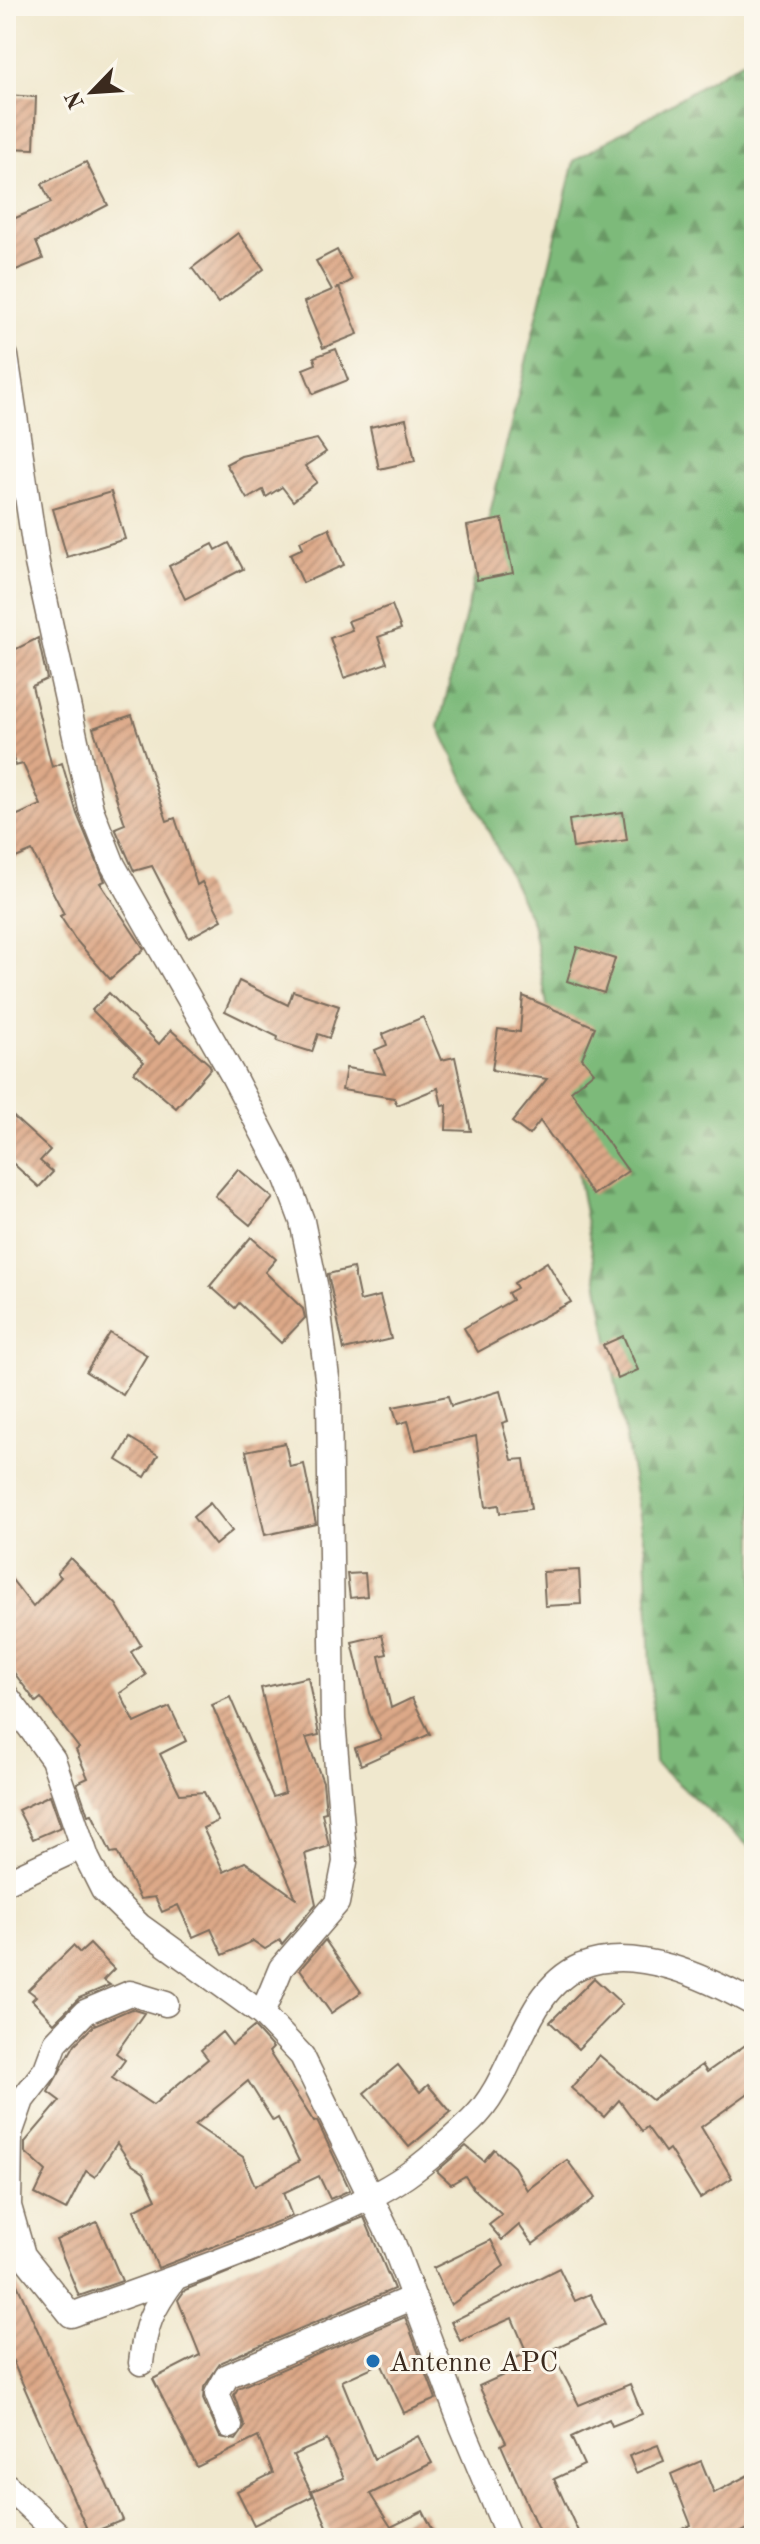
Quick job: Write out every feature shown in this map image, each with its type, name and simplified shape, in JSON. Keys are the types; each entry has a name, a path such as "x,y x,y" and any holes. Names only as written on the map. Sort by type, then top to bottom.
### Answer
{"street":[{"path":"6,356 37,563 91,809 113,865 232,1074 286,1178 302,1221 316,1289 329,1394 333,1720 345,1862 337,1903 281,1968 262,2014"},
{"path":"6,1695 53,1759 83,1846 103,1890 140,1926 262,2014 302,2056 393,2243 412,2298 509,2538"},
{"path":"6,1882 83,1846"},
{"path":"166,2004 130,1993 111,1998 85,2012 56,2042 46,2069 22,2100 10,2134 9,2206 23,2255 71,2315 243,2253 357,2204 405,2177 474,2118 498,2089 525,2023 563,1977 583,1966 625,1960 658,1965 693,1974 754,2004"},
{"path":"141,2363 144,2328 154,2307 175,2278"},
{"path":"230,2426 217,2394 227,2376 412,2298"},
{"path":"6,2485 62,2538"}],"green space":[{"path":"754,54 754,1851 655,1763 646,1549 532,922 439,727 574,161"}],"building":[{"path":"6,95 36,97 34,149 6,148"},
{"path":"86,162 108,205 36,242 43,259 6,274 6,222 51,203 42,184"},
{"path":"238,233 264,269 218,303 192,268"},
{"path":"337,250 352,280 339,287 358,334 323,348 304,302 332,290 316,261"},
{"path":"336,349 348,380 313,394 303,369 316,364 314,357"},
{"path":"406,419 415,461 379,469 370,427"},
{"path":"317,439 326,452 305,466 317,482 293,501 282,487 266,497 263,490 247,499 226,464 241,456"},
{"path":"111,492 125,539 67,557 53,509"},
{"path":"502,519 513,573 477,580 467,526"},
{"path":"329,528 344,565 303,583 290,554 303,548 300,541"},
{"path":"229,543 243,569 185,599 169,566 213,544 216,550"},
{"path":"392,605 401,629 378,637 387,663 344,678 330,638 352,630 348,621"},
{"path":"38,638 47,679 32,686 52,767 62,763 77,814 105,881 100,883 144,949 110,979 75,939 60,916 64,914 32,851 16,858 6,834 6,820 41,805 23,764 15,766 6,727 6,654"},
{"path":"132,715 167,821 175,818 197,885 202,882 222,920 189,938 152,866 134,871 115,828 125,824 93,728"},
{"path":"623,812 627,840 573,848 569,820"},
{"path":"577,947 615,959 604,993 567,981"},
{"path":"239,981 288,1005 293,991 339,1006 329,1038 318,1034 312,1052 277,1041 278,1037 225,1011"},
{"path":"109,993 159,1044 171,1030 209,1064 211,1068 176,1108 134,1072 144,1062 92,1010"},
{"path":"523,996 595,1027 582,1058 594,1072 571,1091 628,1171 593,1195 540,1121 529,1135 512,1122 547,1079 492,1070 498,1029 520,1032"},
{"path":"423,1017 441,1060 455,1057 471,1131 446,1130 447,1105 442,1106 438,1088 397,1105 394,1098 342,1090 346,1068 385,1074 375,1050 387,1045 383,1034"},
{"path":"6,1110 50,1150 40,1161 53,1172 39,1187 6,1157"},
{"path":"238,1169 273,1198 250,1225 215,1196"},
{"path":"251,1237 276,1259 265,1272 303,1309 305,1318 281,1343 239,1303 235,1308 210,1286"},
{"path":"547,1262 571,1302 478,1352 464,1328 512,1300 508,1293 517,1288 514,1283"},
{"path":"353,1268 360,1301 380,1296 391,1339 344,1350 328,1274"},
{"path":"110,1333 147,1355 123,1395 86,1372"},
{"path":"623,1336 638,1370 618,1379 603,1345"},
{"path":"500,1391 508,1421 502,1423 512,1460 524,1459 531,1509 500,1513 499,1505 486,1507 476,1436 416,1450 408,1421 398,1424 393,1407 448,1396 451,1406"},
{"path":"130,1438 158,1455 145,1477 117,1460"},
{"path":"285,1443 290,1467 304,1464 316,1524 265,1535 246,1451"},
{"path":"210,1503 232,1531 215,1545 193,1517"},
{"path":"70,1558 116,1604 141,1645 131,1652 146,1675 120,1693 135,1723 170,1707 186,1741 160,1754 180,1794 204,1792 218,1821 203,1828 224,1872 245,1862 296,1898 212,1705 230,1697 273,1797 285,1793 261,1688 308,1677 319,1735 306,1738 323,1782 326,1812 322,1813 329,1846 305,1854 316,1904 282,1944 280,1940 265,1949 253,1941 223,1955 211,1929 193,1937 178,1905 162,1912 155,1897 140,1899 117,1852 111,1853 92,1814 88,1815 77,1783 88,1778 76,1750 79,1748 41,1698 36,1702 6,1662 6,1572 33,1607 61,1577 57,1573"},
{"path":"579,1570 581,1604 545,1606 543,1572"},
{"path":"365,1573 367,1596 350,1598 347,1574"},
{"path":"382,1635 387,1654 379,1656 391,1708 412,1698 430,1734 361,1765 355,1748 381,1739 369,1713 352,1642"},
{"path":"50,1795 61,1827 33,1839 18,1810"},
{"path":"325,1940 361,1992 331,2013 300,1969"},
{"path":"90,1944 114,1969 103,1980 110,1985 79,1998 54,2023 32,2000 36,1996 28,1990 73,1946 80,1953"},
{"path":"594,1978 622,2004 578,2049 550,2022"},
{"path":"131,2009 144,2013 116,2053 125,2060 112,2078 153,2105 208,2059 201,2050 222,2032 232,2045 254,2027 273,2048 269,2052 314,2122 317,2121 350,2190 330,2199 319,2176 283,2193 292,2216 158,2268 134,2210 156,2199 144,2173 131,2164 117,2143 95,2177 86,2171 66,2210 35,2194 46,2171 25,2152 25,2142 60,2101 48,2092 75,2044 94,2025","holes":["248,2081 273,2121 278,2118 299,2161 255,2186 243,2157 195,2125"]},
{"path":"754,2039 754,2089 701,2127 732,2178 700,2198 669,2149 665,2152 647,2127 642,2131 619,2100 604,2117 571,2088 599,2055 652,2100 702,2065 707,2072"},
{"path":"398,2065 420,2092 428,2085 451,2112 409,2147 364,2093"},
{"path":"466,2146 484,2161 494,2149 514,2167 527,2190 567,2160 595,2198 533,2244 519,2225 502,2240 489,2225 502,2215 473,2188 465,2176 451,2184 437,2171"},
{"path":"364,2217 394,2289 221,2362 204,2387 203,2399 220,2437 236,2440 245,2427 234,2395 238,2388 405,2317 436,2399 404,2413 381,2363 342,2381 374,2459 418,2436 432,2463 370,2494 391,2527 423,2511 437,2538 332,2538 312,2491 344,2478 327,2440 293,2455 313,2496 254,2525 237,2491 273,2473 258,2437 197,2467 153,2379 200,2355 178,2300 185,2290"},
{"path":"97,2222 122,2281 79,2296 56,2240"},
{"path":"491,2240 504,2266 451,2305 433,2268"},
{"path":"6,2260 123,2520 89,2534 6,2346"},
{"path":"559,2268 575,2301 590,2294 605,2324 551,2350 579,2405 630,2384 642,2414 612,2426 609,2419 571,2437 584,2465 554,2479 581,2538 542,2538 501,2445 506,2442 479,2386 510,2372 505,2363 527,2353 512,2318 460,2341 451,2322"},
{"path":"658,2445 664,2461 636,2473 629,2456"},
{"path":"701,2461 714,2493 754,2472 754,2526 730,2538 664,2538 691,2525 671,2474"}],"place":[{"name":"Antenne APC","path":"373,2361"}]}
